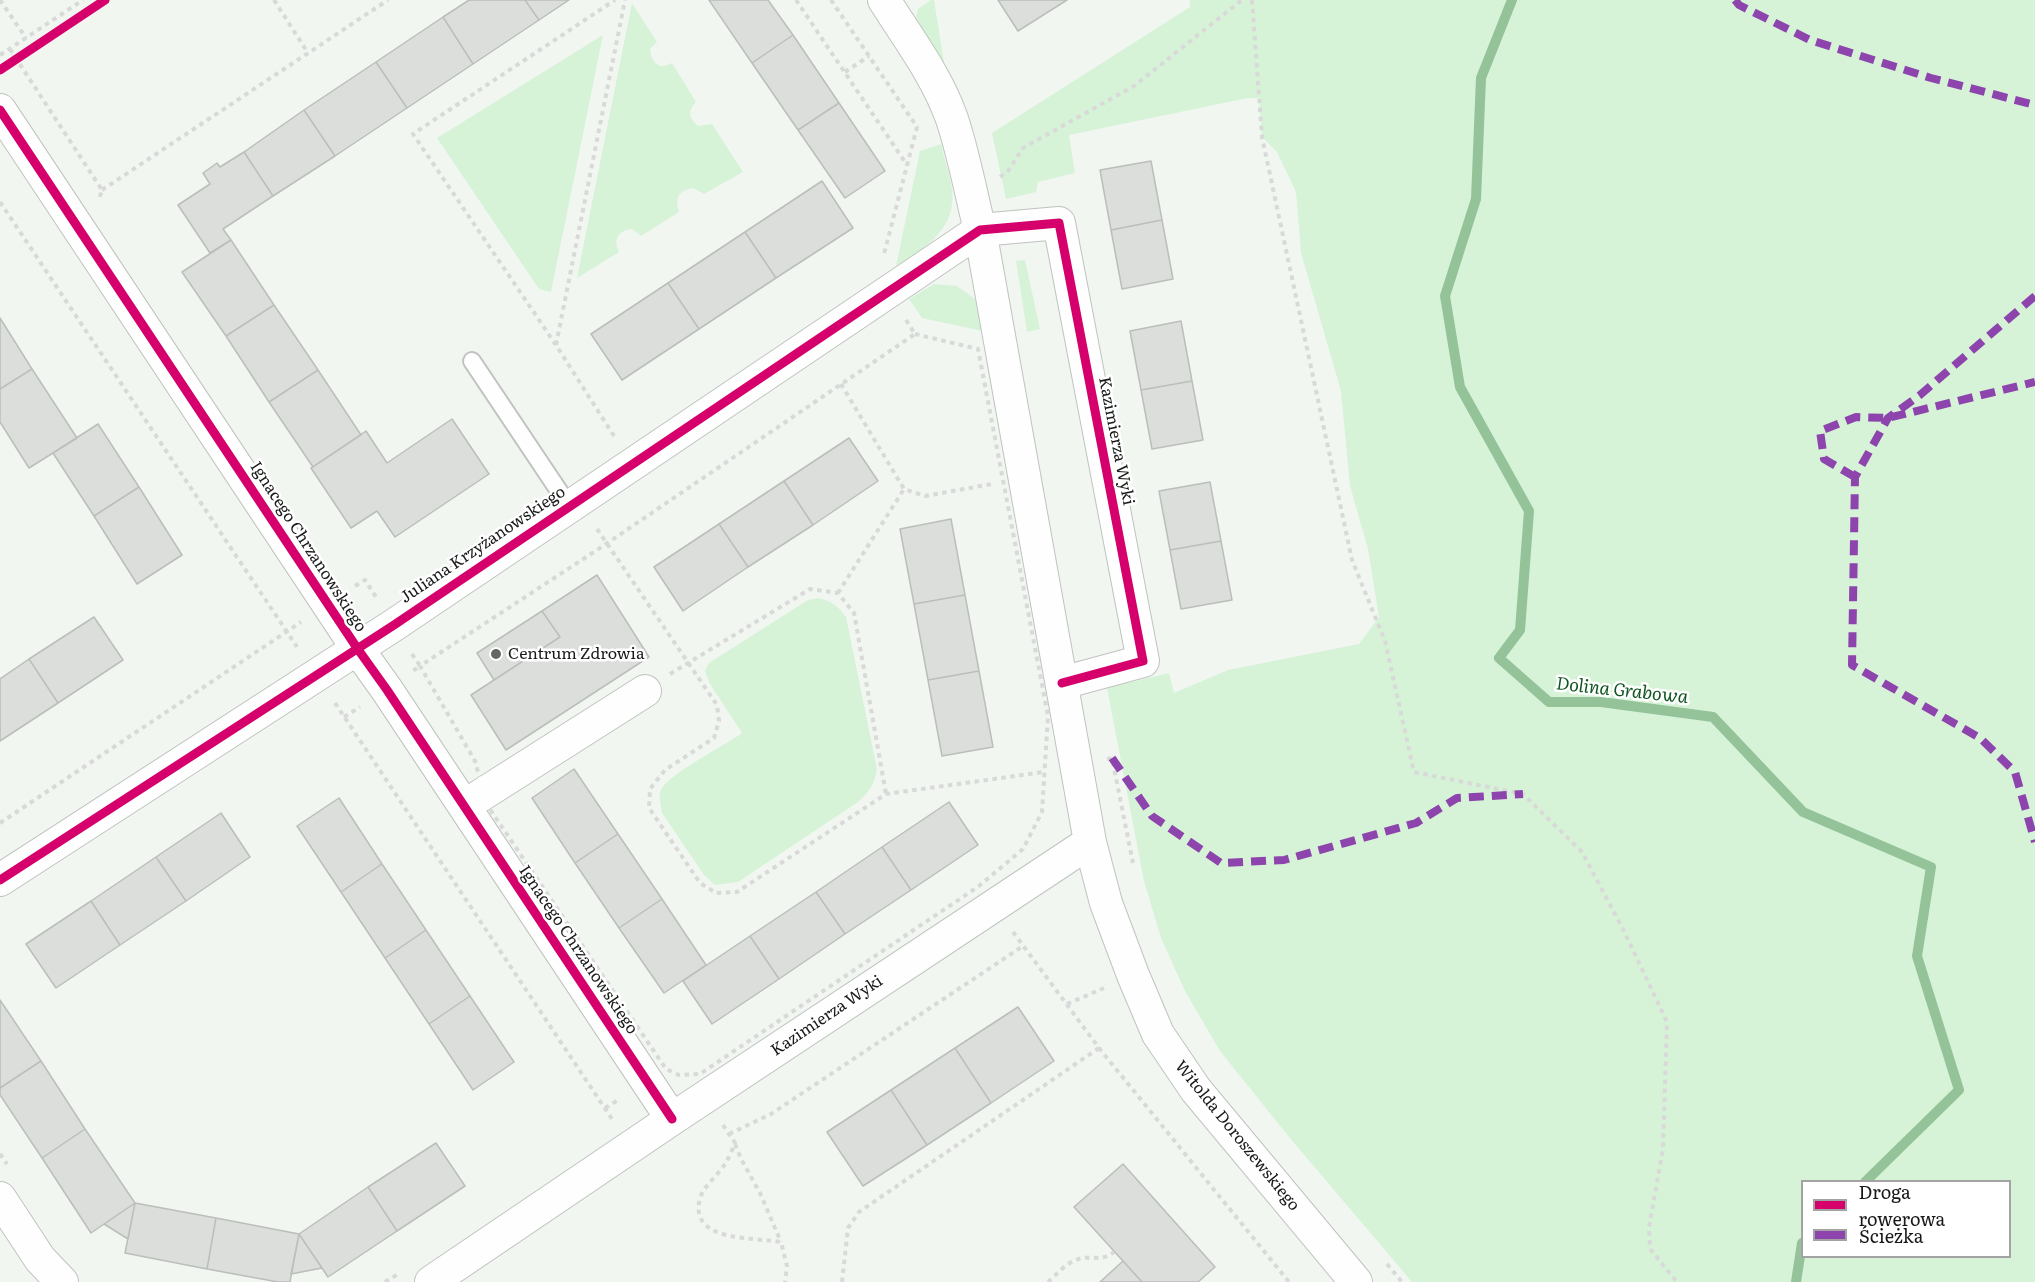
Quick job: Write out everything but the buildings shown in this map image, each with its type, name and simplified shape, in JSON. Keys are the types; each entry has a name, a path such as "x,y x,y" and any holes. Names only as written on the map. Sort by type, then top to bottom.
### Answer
{"street":[{"path":"884,0 928,69 951,117 980,230 1090,842"},
{"name":"Ignacego Chrzanowskiego","path":"0,110 357,648 387,690 474,800 672,1119"},
{"name":"Kazimierza Wyki","path":"980,230 1059,223 1143,661 1062,683"},
{"name":"Juliana Krzyżanowskiego","path":"0,880 357,648 980,230"},
{"path":"474,800 645,691"},
{"name":"Kazimierza Wyki","path":"431,1282 672,1119 702,1086 986,896 1090,842"},
{"name":"Witolda Doroszewskiego","path":"1090,842 1106,903 1158,1034 1196,1090 1356,1282"},
{"path":"0,1198 40,1259 62,1282"}],"lane":[{"path":"472,361 573,503"}],"path":[{"path":"0,0 26,38"},
{"path":"0,55 83,0"},
{"path":"274,0 308,53"},
{"path":"99,200 102,190 388,0"},
{"path":"615,0 412,134 556,345 615,437"},
{"path":"556,345 625,0"},
{"path":"796,0 907,165"},
{"path":"831,0 916,127 883,258"},
{"path":"992,183 1008,171 1023,148 1134,86 1242,0"},
{"path":"1252,0 1262,137 1352,560 1384,641 1414,772 1523,794 1582,852 1623,929 1666,1022 1663,1149 1649,1227 1650,1249 1677,1282"},
{"path":"10,49 12,61 102,190"},
{"path":"12,61 26,52"},
{"path":"845,72 869,56"},
{"path":"702,1086 986,896 1023,849 1042,812 1048,716 978,349 915,334 606,544 420,666 475,761 474,800 487,805 666,1069 702,1086 735,1143 781,1242 787,1266 785,1282"},
{"path":"841,384 904,489 925,496 1004,482"},
{"path":"838,593 904,489"},
{"path":"573,503 606,544 717,705 719,721 714,738 665,770 650,789 649,808 700,884 716,893 737,892 886,794 1046,772"},
{"path":"645,691 687,662 810,589 838,593 854,613 886,794"},
{"path":"0,823 327,604"},
{"path":"986,896 1100,1048 1289,1282"},
{"path":"729,1134 771,1114 1023,946"},
{"path":"842,1282 848,1228 859,1212 1100,1048"},
{"path":"735,1143 726,1163 700,1197 700,1216 710,1230 738,1238 760,1238 781,1242"},
{"path":"1051,1281 1078,1259 1107,1257 1114,1252"}],"green space":[{"path":"934,0 945,69 916,17 918,9"},
{"path":"1190,0 2035,0 2035,1282 1412,1282 1289,1137 1220,1051 1185,991 1161,938 1144,881 1107,688 1169,673 1174,693 1228,670 1359,644 1379,617 1368,549 1350,486 1341,391 1301,253 1296,192 1277,152 1262,137 1259,98 1248,98 1069,135 1075,173 1038,182 1036,192 1006,199 992,133 1190,7"},
{"path":"632,3 657,42 650,49 652,58 660,66 672,63 696,102 690,111 693,120 698,126 712,124 743,172 704,194 693,188 684,191 679,195 677,202 679,212 641,236 632,229 623,232 617,240 619,252 577,278"},
{"path":"603,35 551,292 539,289 437,138"},
{"path":"941,144 952,189 949,215 937,236 896,266 920,151"},
{"path":"1025,260 1040,329 1027,332 1016,261"},
{"path":"934,284 957,286 975,299 982,331 922,318 909,299"},
{"path":"818,598 834,605 846,617 877,769 875,779 858,802 738,882 715,885 704,875 662,813 660,792 666,783 685,768 742,733 710,684 705,671 709,663 808,600"}],"waterway":[{"name":"Dolina Grabowa","path":"1512,0 1481,78 1476,199 1445,296 1460,387 1529,511 1520,630 1499,658 1549,702 1601,702 1713,717 1803,812 1931,867 1917,956 1959,1090 1867,1180"},
{"name":"Dolina Grabowa","path":"1796,1282 1801,1250"}],"marked path":[{"path":"1735,0 1739,5 1810,40 1931,78 2035,105"},
{"path":"2035,296 1920,395 1888,418 1855,477 1852,665 1980,738 2015,772 2035,842"},
{"path":"1855,477 1824,459 1820,431 1856,417 1888,418 2035,382"},
{"path":"1112,758 1152,816 1221,863 1284,860 1416,823 1457,798 1523,794"}],"cycle path":[{"path":"0,70 105,0"},
{"path":"0,110 672,1119"},
{"path":"0,880 394,625 980,230 1059,223 1143,661 1062,683"}],"place":[{"name":"Centrum Zdrowia","path":"496,654"}]}
